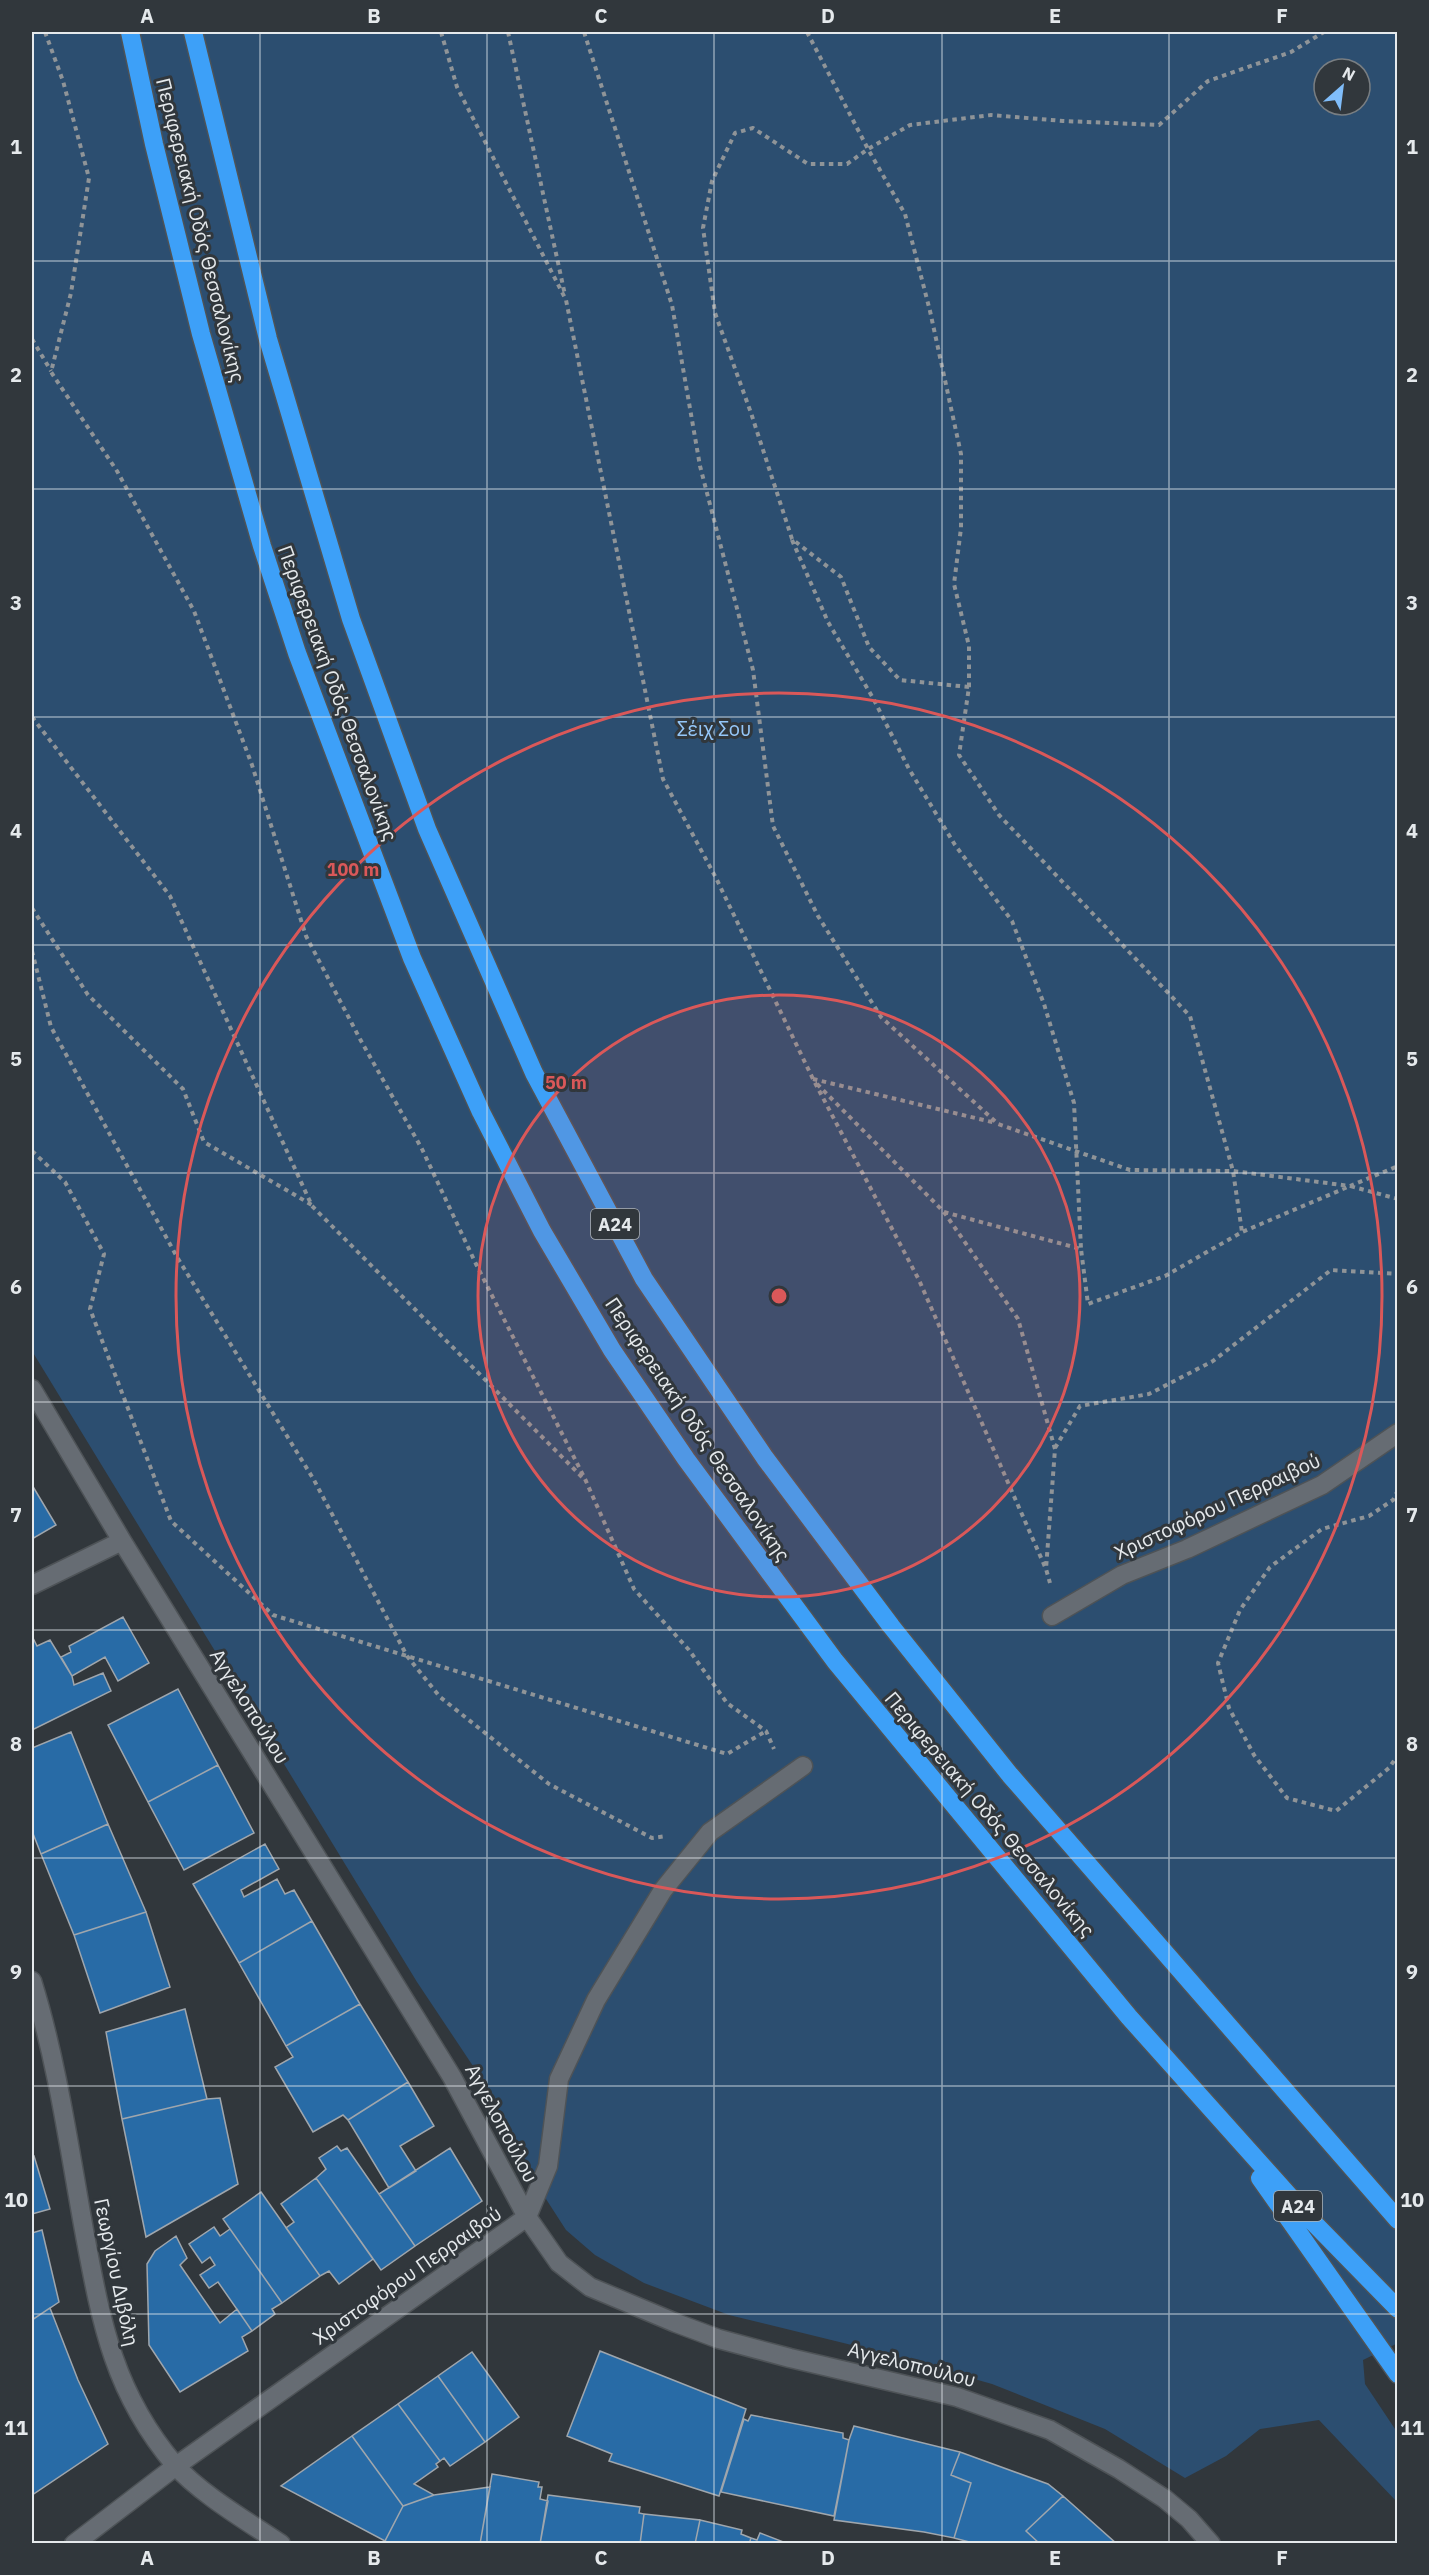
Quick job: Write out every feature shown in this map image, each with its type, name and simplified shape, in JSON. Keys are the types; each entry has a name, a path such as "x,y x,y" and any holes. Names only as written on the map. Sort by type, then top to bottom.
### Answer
{"highway":[{"name":"Περιφερειακή Οδός Θεσσαλονίκης","path":"130,32 154,144 201,334 262,546 297,653 412,958 481,1112 542,1231 612,1350 686,1459 835,1661 1129,2017 1309,2218 1398,2309"},
{"name":"Περιφερειακή Οδός Θεσσαλονίκης","path":"193,32 268,339 351,619 427,829 534,1073 644,1279 765,1458 891,1626 1010,1775 1398,2220"},
{"path":"1203,2098 1398,2374"},
{"path":"1378,2199 1398,2210"}],"street":[{"name":"Αγγελοπούλου","path":"32,1389 122,1540 452,2077 527,2217 559,2263 590,2287 719,2339 957,2397 1050,2430 1111,2464 1165,2499 1189,2519 1211,2544"},
{"name":"Χριστοφόρου Περραιβού","path":"1055,1614 1122,1575 1187,1549 1322,1485 1398,1432"},
{"path":"32,1585 122,1540"},
{"name":"Χριστοφόρου Περραιβού","path":"74,2544 176,2466 527,2217 548,2166 560,2079 596,2000 663,1890 710,1832 803,1766"},
{"name":"Γεωργίου Διβόλη","path":"32,1981 50,2051 96,2298 109,2349 123,2384 142,2418 176,2466 236,2513 282,2544"}],"path":[{"path":"45,32 63,81 89,178 71,293 51,372"},
{"path":"441,32 457,87 566,300"},
{"path":"508,32 566,300 663,779 716,878 813,1079 919,1280 1046,1569 1055,1614"},
{"path":"584,32 672,305 700,466 753,670 773,826 818,916 881,1017 998,1124"},
{"path":"807,32 905,214 930,310 961,454 961,528 954,584 969,646 969,687 959,755 999,815 1190,1016 1233,1171 1242,1232"},
{"path":"1324,32 1291,52 1208,81 1159,125 991,115 910,125 868,149 847,165 808,164 753,128 735,133 712,181 703,228 715,313 751,413 792,539 828,622 873,698 909,769 955,844 1012,921 1044,1004 1074,1103 1081,1250 1088,1304 1165,1276 1242,1232 1398,1166"},
{"path":"32,339 51,372 117,471 194,611 252,765 306,936 360,1039 422,1149 476,1264 585,1479 634,1589 689,1650 727,1703 766,1731 786,1778"},
{"path":"792,539 841,577 869,647 900,680 969,687"},
{"path":"32,717 170,896 312,1206"},
{"path":"32,908 88,995 183,1089 204,1142 312,1206 585,1479"},
{"path":"32,951 51,1027 177,1257 314,1480 407,1656 440,1697 549,1784 652,1838 710,1832"},
{"path":"813,1079 998,1124 1130,1170 1233,1171 1350,1186 1398,1199"},
{"path":"813,1079 944,1212 1018,1319 1054,1449 1046,1569"},
{"path":"32,1151 65,1182 104,1254 90,1310 171,1521 273,1616 727,1754 766,1731"},
{"path":"944,1212 1081,1250"},
{"path":"1054,1449 1080,1406 1149,1394 1212,1361 1331,1270 1398,1274"},
{"path":"1398,1490 1393,1500 1370,1516 1322,1529 1270,1567 1240,1610 1218,1663 1229,1708 1254,1755 1287,1798 1336,1811 1389,1768 1398,1755"}],"green space":[{"name":"Σέιχ Σου","path":"32,32 1397,32 1398,2343 1363,2360 1365,2384 1397,2432 1397,2502 1319,2420 1260,2429 1226,2456 1185,2478 1105,2429 992,2384 872,2350 729,2315 644,2283 595,2255 566,2230 546,2199 481,2078 417,1982 32,1351"}],"building":[{"path":"32,1485 56,1525 32,1539"},
{"path":"123,1617 149,1663 118,1681 105,1657 72,1676 61,1657 71,1652 69,1646"},
{"path":"32,1636 37,1646 50,1640 72,1676 74,1685 103,1673 111,1691 32,1730"},
{"path":"178,1689 218,1765 148,1802 108,1725"},
{"path":"71,1732 108,1824 41,1854 32,1831 32,1748"},
{"path":"218,1765 254,1833 184,1870 148,1802"},
{"path":"108,1824 146,1912 74,1935 41,1854"},
{"path":"265,1844 279,1869 241,1890 244,1897 277,1879 285,1894 294,1890 312,1921 239,1963 193,1884"},
{"path":"146,1912 170,1987 100,2013 74,1935"},
{"path":"312,1921 360,2004 286,2046 239,1963"},
{"path":"360,2004 408,2082 348,2120 343,2115 313,2132 275,2067 293,2057 286,2046"},
{"path":"185,2009 207,2099 122,2119 106,2032"},
{"path":"408,2082 434,2126 400,2146 416,2171 389,2188 348,2120"},
{"path":"220,2098 238,2184 146,2237 122,2119"},
{"path":"337,2146 341,2151 347,2148 415,2246 381,2270 316,2178 326,2169 319,2158"},
{"path":"450,2148 482,2201 415,2246 379,2194"},
{"path":"34,2156 50,2209 32,2214 32,2157"},
{"path":"316,2178 373,2259 339,2284 329,2271 320,2276 286,2228 294,2222 281,2204"},
{"path":"261,2192 320,2276 282,2303 223,2219"},
{"path":"214,2227 220,2236 230,2229 282,2303 272,2309 275,2314 252,2331 218,2282 209,2288 200,2275 215,2265 210,2257 202,2263 189,2244"},
{"path":"42,2230 59,2302 32,2320 32,2233"},
{"path":"176,2236 187,2258 180,2265 220,2323 237,2309 252,2331 242,2337 248,2351 180,2392 149,2345 147,2264 155,2251"},
{"path":"50,2308 78,2380 108,2444 32,2495 32,2320"},
{"path":"600,2351 746,2409 719,2496 609,2461 612,2454 567,2436"},
{"path":"472,2352 519,2417 485,2442 438,2376"},
{"path":"438,2376 485,2442 450,2466 444,2458 440,2461 398,2404"},
{"path":"398,2404 440,2461 436,2464 438,2467 414,2484 434,2495 403,2506 352,2436"},
{"path":"751,2415 843,2433 843,2438 849,2440 834,2516 721,2492 744,2419 748,2421"},
{"path":"854,2426 960,2452 951,2475 971,2483 954,2538 834,2520 849,2440"},
{"path":"352,2436 403,2506 385,2541 281,2486"},
{"path":"960,2452 1048,2484 1063,2496 1026,2531 1040,2544 977,2544 954,2538 971,2483 951,2475"},
{"path":"492,2474 539,2482 538,2487 542,2487 540,2499 548,2501 540,2544 480,2544"},
{"path":"490,2487 480,2544 391,2544 385,2541 403,2506 434,2495"},
{"path":"548,2495 640,2507 639,2513 644,2514 640,2544 540,2544"},
{"path":"1063,2496 1117,2544 1040,2544 1026,2531"},
{"path":"644,2514 700,2520 695,2544 640,2544"},
{"path":"700,2520 742,2530 741,2534 751,2538 749,2544 695,2544"},
{"path":"760,2533 786,2543 749,2544 751,2538 757,2540"}]}
